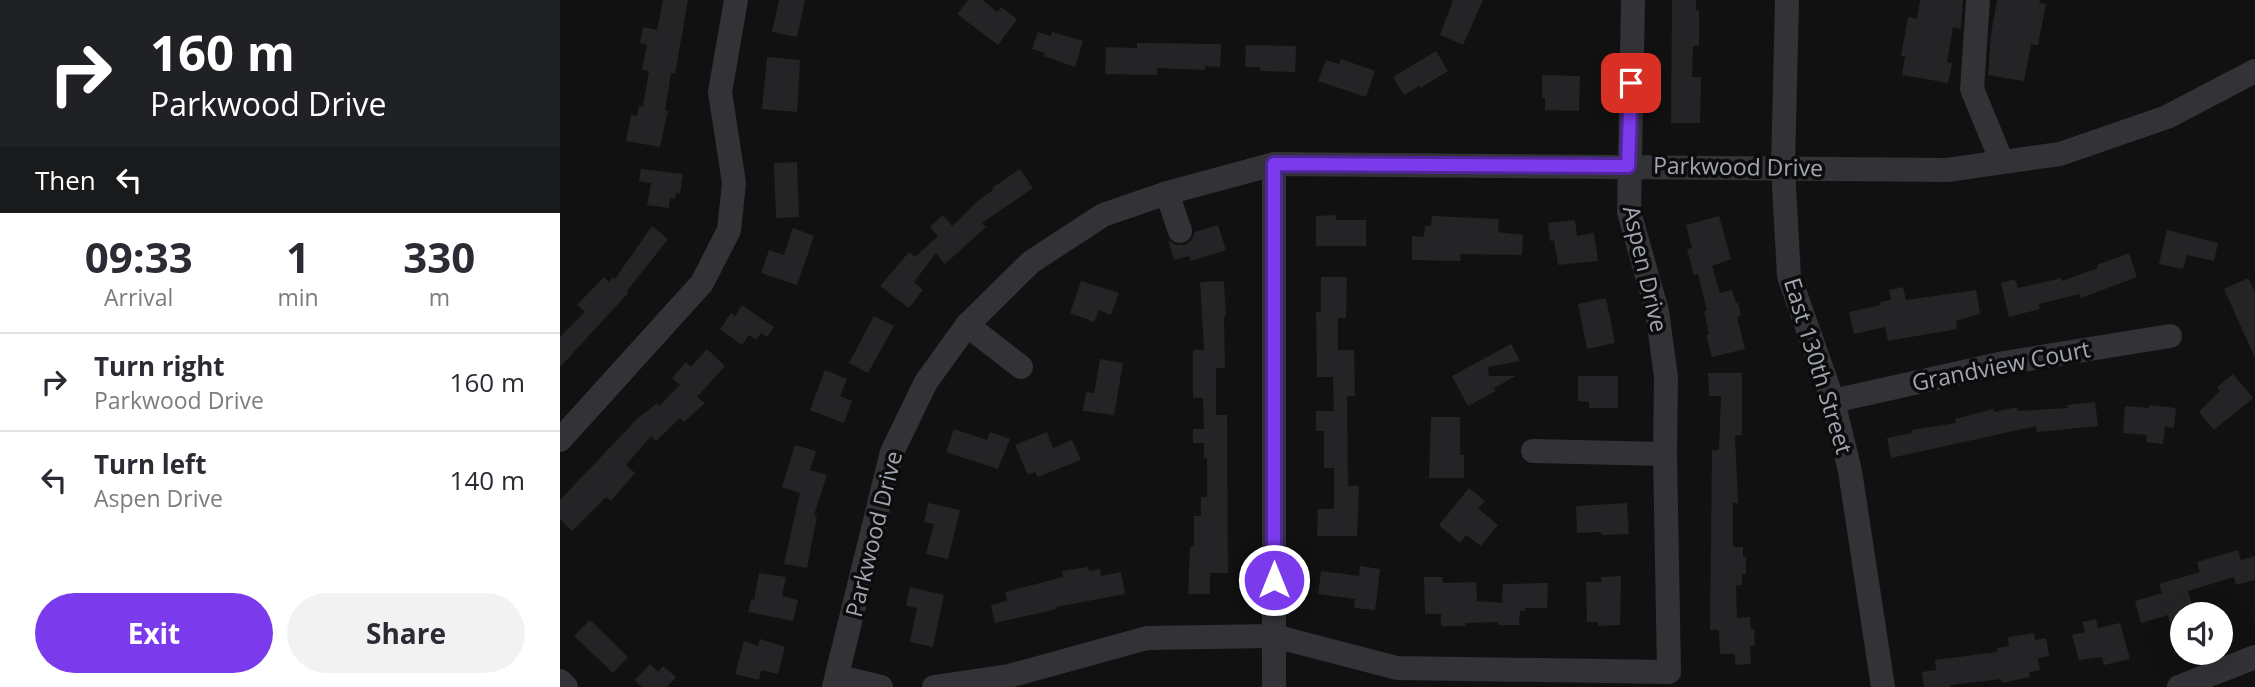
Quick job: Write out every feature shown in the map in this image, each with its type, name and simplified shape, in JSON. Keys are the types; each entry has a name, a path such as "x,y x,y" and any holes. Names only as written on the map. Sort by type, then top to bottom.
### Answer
{"street":[{"path":"560,440 702,283 729,230 734,183 720,92 736,0"},
{"name":"Aspen Drive","path":"1274,636 1397,668 1669,672 1666,377 1657,311 1629,212 1633,0"},
{"name":"East 130th Street","path":"1787,0 1783,168 1790,282 1833,401 1850,471 1883,687"},
{"path":"1978,0 1972,89 2002,162"},
{"name":"Parkwood Drive","path":"836,682 892,453 926,382 967,325 1031,262 1103,215 1167,193 1274,164 1947,170 2060,154 2167,117 2255,71"},
{"path":"1274,164 1274,687"},
{"path":"1167,193 1180,231"},
{"path":"967,325 1021,367"},
{"name":"Grandview Court","path":"1833,401 2004,363 2170,336"},
{"path":"1533,451 1665,454"},
{"path":"934,687 1010,682 1147,638 1274,636"},
{"path":"2179,687 2255,657"},
{"path":"560,681 566,687"},
{"path":"836,682 881,687"}],"building":[{"path":"663,0 688,0 675,74 671,73 665,110 668,111 660,147 626,141 631,115 637,116 639,106 643,107 649,71 642,70 647,45 640,43 643,27 657,30"},
{"path":"779,0 805,0 797,37 772,32"},
{"path":"968,0 983,0 997,12 1001,7 1017,19 998,45 957,14"},
{"path":"1453,0 1483,0 1463,45 1440,35"},
{"path":"1672,0 1696,0 1696,10 1699,10 1699,46 1693,46 1692,77 1701,77 1700,123 1671,123"},
{"path":"1920,0 1963,0 1961,29 1953,27 1947,62 1952,63 1948,83 1902,75 1905,56 1901,56 1908,17 1917,19"},
{"path":"1997,0 2040,0 2039,3 2046,4 2038,45 2031,44 2024,81 1988,75"},
{"path":"1038,32 1051,36 1052,32 1083,41 1075,67 1032,49"},
{"path":"1137,43 1221,44 1220,67 1205,66 1205,70 1157,68 1157,75 1105,74 1106,47 1137,48"},
{"path":"1246,45 1296,46 1295,72 1260,71 1260,67 1245,67"},
{"path":"1436,51 1448,71 1404,95 1393,77"},
{"path":"767,57 800,60 797,112 762,109"},
{"path":"1341,59 1375,71 1366,97 1318,81 1326,60 1339,64"},
{"path":"1542,75 1580,76 1579,111 1545,110"},
{"path":"797,162 799,217 776,218 774,163"},
{"path":"641,169 683,174 680,194 676,193 675,199 670,198 669,208 647,205 651,183 639,181"},
{"path":"1020,169 1033,188 982,223 986,227 945,264 936,253 914,282 923,290 909,308 880,286 909,252 915,257 938,236 930,227 943,215 952,226 993,190 992,188"},
{"path":"1336,215 1336,220 1366,220 1366,246 1316,246 1316,216"},
{"path":"1432,216 1499,219 1498,232 1523,235 1522,255 1460,254 1461,261 1412,260 1412,236 1424,237 1425,226 1431,226"},
{"path":"1719,216 1731,259 1712,266 1720,293 1732,290 1738,303 1741,316 1737,317 1745,349 1712,357 1706,335 1709,334 1704,311 1707,311 1698,274 1694,275 1687,249 1692,248 1686,225"},
{"path":"1575,220 1577,236 1594,233 1598,261 1558,265 1554,240 1550,241 1548,223"},
{"path":"1218,225 1226,250 1191,261 1189,256 1174,260 1168,240 1176,245 1184,245 1192,240 1195,232"},
{"path":"652,226 668,239 627,291 629,292 560,367 560,337 585,312 577,305 604,277 609,282 613,277 615,279"},
{"path":"793,228 814,236 797,285 761,273 769,250 784,255"},
{"path":"2167,230 2218,243 2214,261 2187,255 2183,269 2159,264"},
{"path":"2129,253 2137,277 2081,298 2079,294 2039,304 2040,309 2009,317 2001,283 2015,279 2018,288 2061,278 2062,281"},
{"path":"1321,277 1347,277 1346,318 1338,318 1338,350 1354,350 1355,396 1347,396 1348,486 1359,486 1357,536 1317,536 1318,509 1334,509 1334,468 1324,468 1324,431 1316,431 1316,411 1334,411 1333,377 1317,377 1316,312 1321,312"},
{"path":"2248,278 2255,292 2255,358 2224,289"},
{"path":"1081,281 1119,293 1111,315 1099,310 1094,322 1070,313"},
{"path":"1224,281 1225,368 1216,368 1216,415 1227,415 1228,573 1210,573 1210,594 1188,594 1190,547 1194,546 1194,516 1201,516 1201,497 1207,497 1207,458 1204,458 1204,443 1193,443 1193,429 1204,429 1203,398 1193,398 1193,350 1204,350 1200,282"},
{"path":"1903,287 1906,300 1976,290 1980,314 1956,321 1957,329 1888,341 1885,327 1854,334 1849,312 1881,305 1880,302 1891,300 1889,290"},
{"path":"1606,298 1615,343 1587,349 1578,304"},
{"path":"742,305 774,327 767,337 761,333 756,340 749,335 742,345 720,329 731,313 735,316"},
{"path":"874,316 894,326 868,373 849,363"},
{"path":"1511,344 1520,361 1488,367 1489,376 1516,376 1494,388 1496,391 1468,406 1452,376"},
{"path":"707,349 725,366 697,397 705,403 684,422 680,418 656,441 651,436 626,465 635,473 611,501 606,497 572,531 560,519 560,500 638,418 657,403 659,406 680,385 672,378 686,362 691,367"},
{"path":"1100,359 1123,363 1114,415 1083,411 1086,392 1094,393"},
{"path":"825,370 847,379 840,396 852,401 844,423 810,410"},
{"path":"1708,373 1742,373 1742,435 1735,435 1738,503 1733,503 1733,547 1743,547 1743,557 1746,557 1746,574 1742,574 1742,585 1736,585 1737,618 1750,617 1751,629 1754,629 1755,646 1750,646 1751,664 1735,665 1735,654 1720,654 1719,630 1710,630 1712,450 1719,450 1721,396 1709,396"},
{"path":"2233,374 2253,398 2214,430 2199,412 2220,391 2217,387"},
{"path":"1578,376 1618,376 1618,408 1589,408 1589,402 1578,401"},
{"path":"2095,402 2098,426 2037,432 2036,426 1891,458 1887,438 1912,433 1912,430 1956,423 1955,419 1993,409 1994,412 2017,407 2018,411 2068,408 2067,405"},
{"path":"2149,405 2176,408 2174,428 2165,427 2163,444 2146,442 2147,435 2123,433 2125,406 2149,408"},
{"path":"1431,417 1460,417 1460,455 1464,455 1464,478 1429,478"},
{"path":"954,429 987,440 990,432 1010,439 998,469 946,452"},
{"path":"1047,432 1053,448 1072,440 1081,460 1038,477 1035,472 1028,475 1015,445"},
{"path":"795,445 816,451 810,470 827,475 814,515 817,516 807,568 784,564 800,493 782,487"},
{"path":"1469,488 1485,501 1478,508 1498,525 1481,546 1466,535 1460,543 1439,525"},
{"path":"928,503 960,510 948,559 926,554 934,524 924,522"},
{"path":"1627,503 1629,534 1577,533 1576,506"},
{"path":"2238,550 2241,560 2255,556 2255,580 2236,585 2234,577 2188,591 2191,602 2170,602 2170,623 2168,615 2141,623 2135,601 2162,593 2159,584 2200,572 2197,562"},
{"path":"1360,566 1380,569 1375,610 1354,608 1355,599 1318,594 1321,571 1359,576"},
{"path":"1088,567 1089,571 1100,569 1101,576 1121,572 1125,594 1056,607 1057,609 995,623 991,605 1007,601 1005,592 1063,577 1062,571"},
{"path":"759,573 786,577 782,596 798,600 793,621 748,612 751,599 754,600"},
{"path":"1621,576 1620,625 1598,626 1598,622 1587,622 1586,582 1602,582 1601,577"},
{"path":"1424,577 1442,577 1443,583 1476,582 1477,601 1502,603 1503,584 1548,583 1547,608 1525,608 1525,611 1520,611 1519,625 1498,625 1498,622 1441,626 1441,614 1425,614"},
{"path":"910,587 944,595 933,647 910,642 917,608 906,606"},
{"path":"2096,619 2098,628 2120,623 2130,659 2104,665 2102,657 2079,660 2072,635 2085,632 2082,622"},
{"path":"590,620 628,657 613,673 574,636"},
{"path":"2034,633 2035,640 2046,638 2049,656 2038,658 2040,670 2029,672 2030,677 2002,683 2001,679 1950,685 1951,687 1924,687 1922,672 1936,670 1935,660 1997,652 1997,648 2009,646 2008,637"},
{"path":"760,639 785,647 778,674 761,670 759,680 735,674 744,641 758,646"},
{"path":"650,664 658,672 663,666 676,677 667,687 642,687 635,680"}],"route":[{"path":"1274,580 1274,164 1628,166 1631,83"}]}
